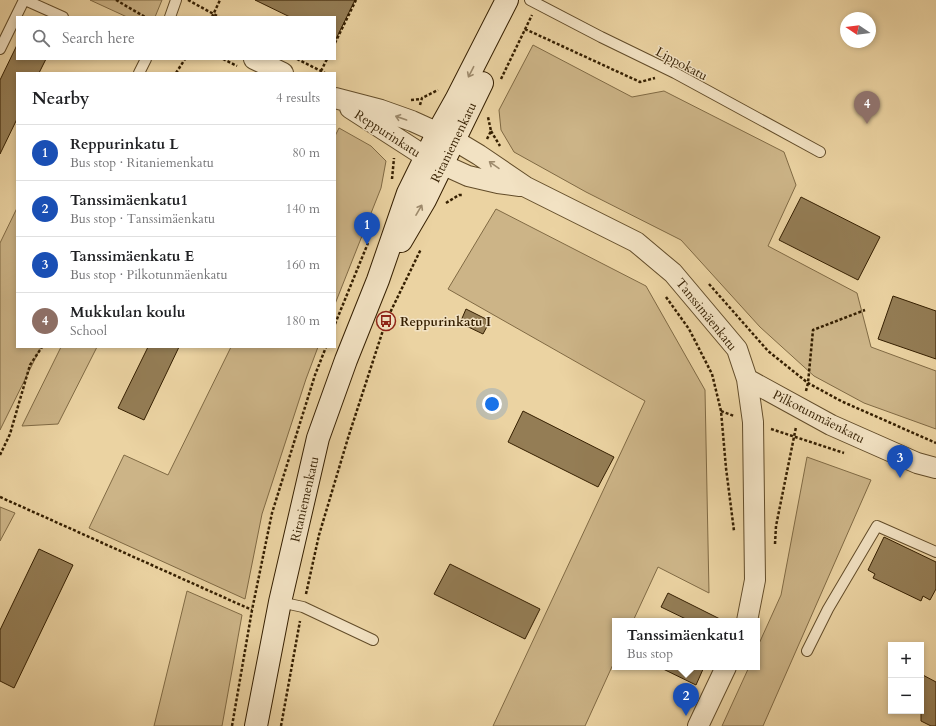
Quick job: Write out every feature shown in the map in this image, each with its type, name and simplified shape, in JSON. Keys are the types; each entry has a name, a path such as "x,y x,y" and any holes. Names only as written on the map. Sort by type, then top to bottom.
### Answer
{"street":[{"name":"Ritaniemenkatu","path":"446,136 456,100 507,0"},
{"name":"Ritaniemenkatu","path":"256,726 280,602 318,438 346,360 378,280 424,200 434,161 446,136 522,0"},
{"path":"256,60 281,72"},
{"name":"Reppurinkatu","path":"336,98 381,110 412,121 446,136"},
{"name":"Reppurinkatu","path":"336,99 434,161"},
{"name":"Tanssimäenkatu","path":"446,136 480,155 526,187 636,242 673,273 737,349 747,379 753,422 755,580 748,618"},
{"name":"Tanssimäenkatu","path":"434,161 468,176 498,183 526,187"},
{"name":"Pilkotunmäenkatu","path":"747,379 831,426 917,462 936,468"},
{"path":"698,726 725,670"}],"lane":[{"path":"16,16 24,0 61,16"},
{"path":"170,16 176,0"},
{"name":"Lippokatu","path":"530,0 594,34 675,73 820,152"},
{"path":"0,49 16,16"},
{"path":"140,72 146,60"},
{"path":"807,652 828,609 877,526 936,552"},
{"path":"280,602 303,607 373,640"}],"path":[{"path":"116,0 142,16"},
{"path":"188,0 218,16"},
{"path":"212,16 220,0"},
{"path":"336,41 356,0"},
{"path":"525,29 640,82 675,73"},
{"path":"177,72 184,60"},
{"path":"298,60 322,71 327,60"},
{"path":"440,207 458,195 466,195"},
{"path":"281,726 303,607 320,536 348,438 386,321 422,247"},
{"path":"663,291 689,329 712,374 721,411 726,468 735,538"},
{"path":"774,548 776,526 794,437 808,383 813,330 864,310"},
{"path":"0,455 10,434 30,365 41,348"},
{"path":"232,726 252,610 272,513 314,375 326,348"},
{"path":"0,497 252,610"}],"shaded area":[{"path":"90,0 162,0 155,16 125,16"},
{"path":"533,45 632,97 664,91 784,152 796,185 768,246 857,293 871,347 936,371 936,429 864,403 814,376 760,327 681,240 586,192 514,152 501,130 499,110"},
{"path":"339,128 371,146 386,161 381,188 336,301 336,134"},
{"path":"496,209 646,286 705,390 709,593 658,567 634,618 612,618 612,667 585,726 493,726 645,401 448,289"},
{"path":"16,210 16,348 41,348 0,430 0,243"},
{"path":"61,348 96,348 58,424 22,426"},
{"path":"231,348 318,348 262,514 245,599 89,528 124,455 168,475"},
{"path":"807,457 871,480 763,726 722,726 748,670 760,670 760,641 781,595"},
{"path":"0,507 15,513 0,541"},
{"path":"187,591 242,615 222,726 154,726"}],"building":[{"path":"255,0 355,0 336,39 336,16 288,16"},
{"path":"16,47 16,60 46,60 40,72 16,72 16,121 0,154 0,80"},
{"path":"801,197 880,237 858,280 779,240"},
{"path":"893,296 936,311 936,359 878,339"},
{"path":"466,309 490,321 483,334 460,323"},
{"path":"148,348 179,348 144,420 118,408"},
{"path":"523,411 614,457 598,487 508,442"},
{"path":"884,537 936,562 936,589 930,600 923,596 921,601 873,578 875,574 868,570"},
{"path":"39,549 73,565 14,688 0,681 0,630"},
{"path":"450,564 540,609 525,639 434,594"},
{"path":"668,593 718,618 684,618 661,607"},
{"path":"665,670 703,670 696,685"},
{"path":"924,676 936,682 936,726 931,726 921,721 921,714 924,714"}],"place":[{"name":"Mukkulan koulu","path":"867,124"},
{"name":"Reppurinkatu L","path":"367,245"},
{"name":"Reppurinkatu I","path":"386,321"},
{"name":"Tanssimäenkatu E","path":"900,478"},
{"name":"Tanssimäenkatu1","path":"686,716"}]}
